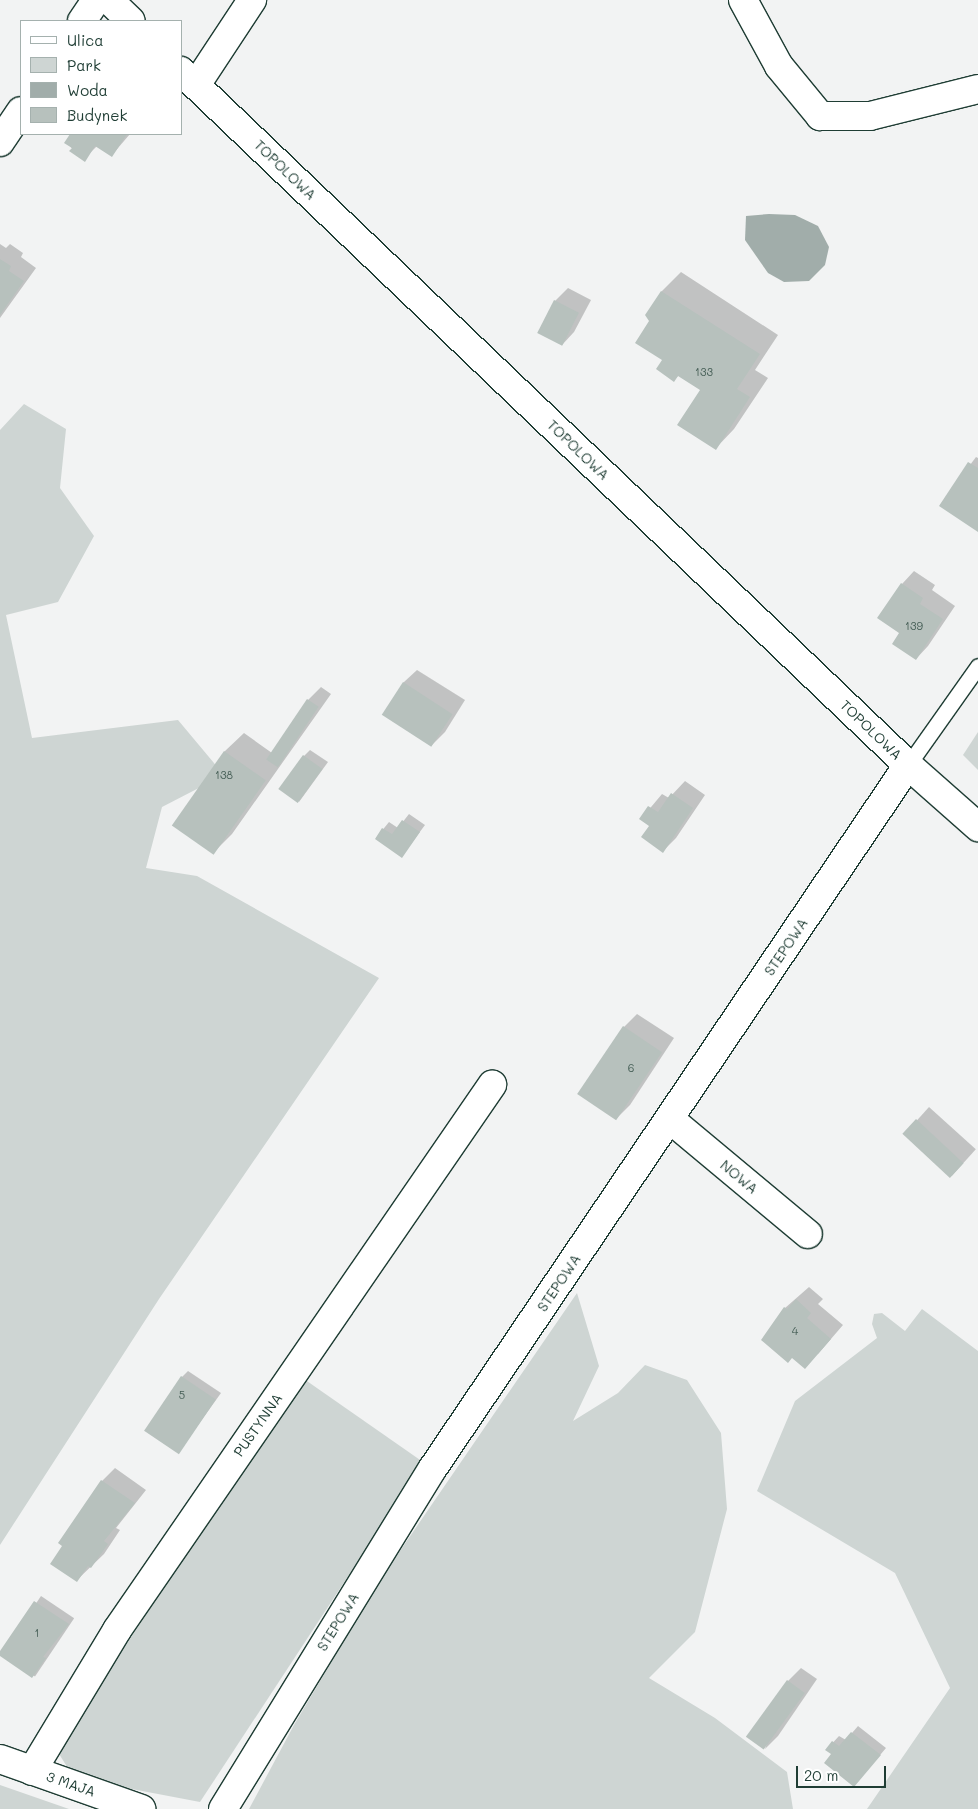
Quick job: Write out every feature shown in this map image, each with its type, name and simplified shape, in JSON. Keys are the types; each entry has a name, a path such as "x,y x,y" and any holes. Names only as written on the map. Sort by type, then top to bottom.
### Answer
{"street":[{"path":"83,20 96,0"},
{"path":"109,0 130,20"},
{"path":"189,78 252,0"},
{"path":"742,0 779,66 820,116 870,116 978,89"},
{"name":"TOPOLOWA","path":"189,78 908,765 978,827"},
{"path":"0,142 20,112"},
{"name":"STEPOWA","path":"223,1809 433,1468 671,1120 908,765"},
{"name":"PUSTYNNA","path":"32,1771 117,1630 492,1085"},
{"name":"NOWA","path":"671,1120 808,1234"},
{"name":"3 MAJA","path":"0,1760 142,1809"}],"lane":[{"path":"908,765 978,666"}],"green space":[{"path":"24,404 66,429 60,488 94,536 58,602 6,615 32,738 178,720 224,775 162,807 146,868 197,876 379,978 159,1299 0,1545 0,430"},
{"path":"978,732 978,770 963,755"},
{"path":"577,1293 599,1366 573,1421 618,1393 645,1365 687,1380 721,1433 727,1509 695,1632 649,1678 715,1718 787,1772 793,1809 249,1809 294,1725 380,1580"},
{"path":"922,1309 978,1351 978,1809 867,1809 950,1688 895,1573 757,1491 795,1401 877,1338 872,1324 874,1314 882,1313 905,1331"},
{"path":"304,1379 423,1462 200,1802 74,1778 56,1749"},
{"path":"0,1785 69,1809 0,1809"}],"water":[{"path":"769,214 795,215 818,226 829,247 825,265 809,281 784,282 768,273 745,240 746,216"}],"building":[{"path":"69,135 126,135 112,157 95,146 85,162 69,151 72,148 64,143"},
{"path":"0,259 11,266 9,271 24,281 0,315"},
{"path":"661,291 760,354 737,389 750,397 716,450 677,425 700,390 678,376 674,382 656,369 662,360 635,343 649,321 645,315"},
{"path":"554,300 579,313 562,346 537,333"},
{"path":"968,462 978,468 978,532 939,506"},
{"path":"901,583 923,598 920,604 943,619 916,660 892,644 899,633 877,618"},
{"path":"403,682 452,714 431,747 382,715"},
{"path":"307,699 319,707 278,767 266,760"},
{"path":"224,751 266,780 214,855 172,826"},
{"path":"303,755 322,769 298,803 278,789"},
{"path":"671,793 693,808 663,853 641,837 649,826 639,819 648,806 658,812"},
{"path":"402,820 420,832 402,858 375,839 382,828 392,834"},
{"path":"623,1026 662,1052 616,1120 577,1094"},
{"path":"916,1119 964,1163 950,1178 902,1134"},
{"path":"796,1299 811,1313 807,1318 831,1339 805,1369 792,1358 788,1363 761,1340 784,1307 787,1309"},
{"path":"181,1376 216,1399 179,1454 144,1431"},
{"path":"101,1480 135,1503 104,1541 108,1544 91,1568 88,1566 77,1582 50,1564 62,1546 58,1543"},
{"path":"34,1601 69,1624 43,1657 46,1658 32,1678 0,1656 0,1651"},
{"path":"787,1680 805,1693 764,1750 746,1737"},
{"path":"851,1732 881,1755 854,1787 824,1763 831,1754 825,1750 832,1741 839,1746"}]}
